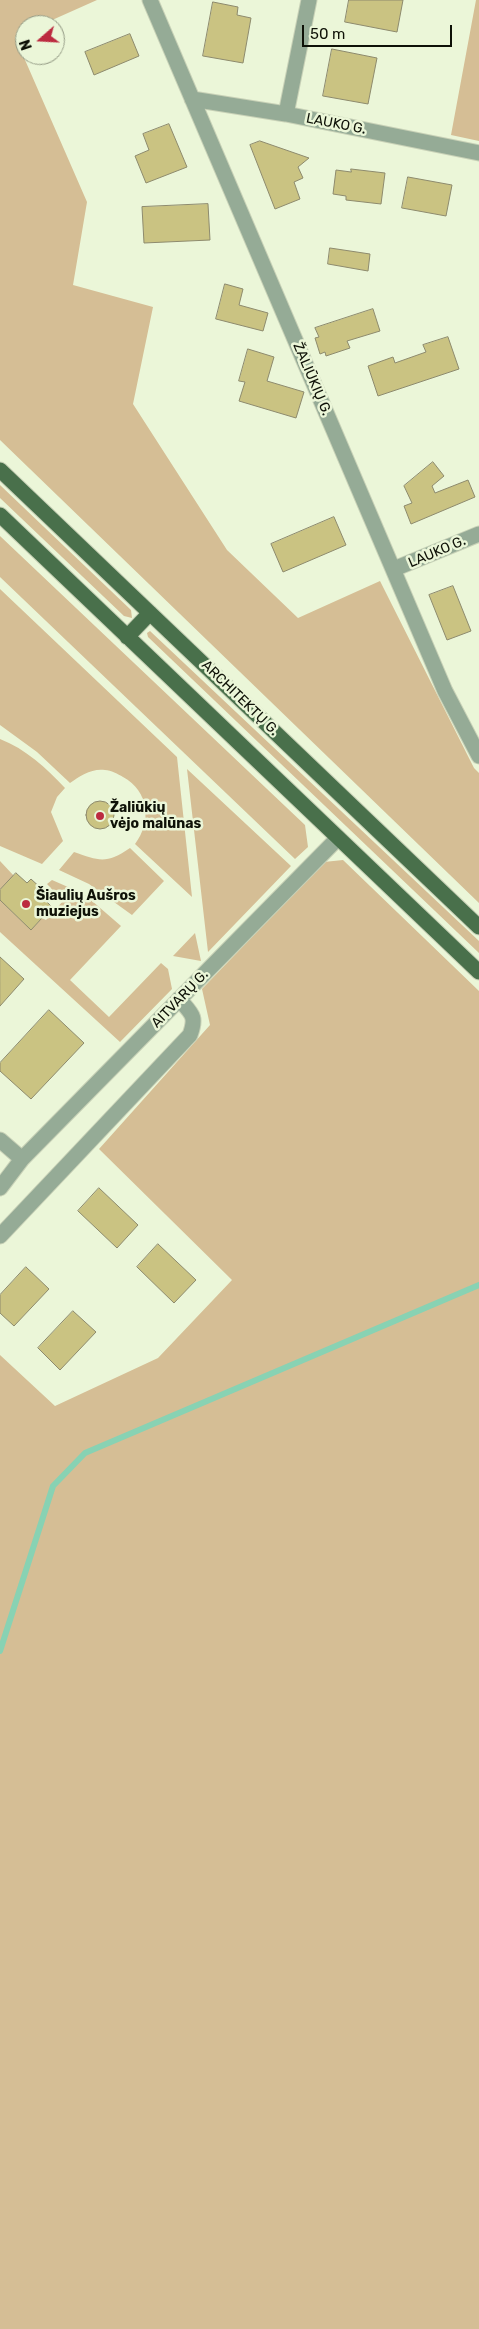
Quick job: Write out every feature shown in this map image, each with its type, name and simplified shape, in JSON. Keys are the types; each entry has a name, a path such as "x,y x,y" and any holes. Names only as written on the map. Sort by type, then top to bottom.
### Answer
{"main road":[{"name":"ARCHITEKTŲ G.","path":"0,470 479,927"},
{"path":"0,516 479,972"},
{"path":"127,637 150,612"}],"street":[{"name":"ŽALIŪKIŲ G.","path":"150,0 445,691 479,756"},
{"path":"286,114 308,0"},
{"name":"LAUKO G.","path":"192,99 286,114 479,153"},
{"name":"LAUKO G.","path":"394,569 479,534"},
{"name":"AITVARŲ G.","path":"0,1188 22,1160 338,838"},
{"path":"0,1236 190,1036 195,1023 192,1014 179,999"},
{"path":"0,1140 22,1160"}],"shaded area":[{"path":"0,0 97,0 63,15 15,15 15,65 27,65 87,202 73,285 153,307 133,404 227,550 298,618 380,581 474,768 479,773 479,903 0,440"},
{"path":"476,0 479,0 479,141 451,135"},
{"path":"0,485 131,610 132,618 124,616 0,498"},
{"path":"0,536 305,825 308,847 295,859 0,577"},
{"path":"0,589 177,757 192,897 135,844 144,826 146,817 143,799 132,783 114,772 95,770 70,783 37,752 0,725"},
{"path":"150,631 479,941 479,953 148,637 147,633"},
{"path":"0,739 18,748 35,760 65,788 57,797 51,812 63,841 42,864 0,846"},
{"path":"187,769 291,866 208,952"},
{"path":"130,848 164,881 132,915 89,884 59,870 74,852 97,859 109,859"},
{"path":"343,860 479,991 479,2329 0,2329 0,1355 55,1406 158,1358 232,1280 99,1149 210,1025 202,989 324,862"},
{"path":"0,861 14,876 0,890"},
{"path":"52,880 84,894 121,926 70,980 109,1017 161,963 168,969 172,989 120,1042 0,932 0,900 31,930 42,918 46,920 63,901 47,884"},
{"path":"195,933 201,961 173,956"}],"building":[{"path":"349,0 403,0 397,32 345,22"},
{"path":"213,2 238,7 237,15 251,18 243,63 203,56"},
{"path":"130,34 139,56 94,75 85,52"},
{"path":"332,49 377,58 368,104 323,96"},
{"path":"169,124 187,167 146,183 135,156 149,150 143,134"},
{"path":"260,141 309,158 298,167 303,178 294,182 300,199 275,209 250,145"},
{"path":"351,169 385,173 381,204 346,200 346,196 333,194 336,170 351,172"},
{"path":"408,177 452,185 446,216 402,208"},
{"path":"208,204 210,240 144,243 142,207"},
{"path":"330,248 370,254 368,271 328,264"},
{"path":"225,284 243,289 239,305 268,313 263,331 216,319"},
{"path":"373,309 380,331 347,341 350,348 326,356 325,352 320,354 315,338 319,337 315,328"},
{"path":"448,337 459,369 378,396 368,366 393,357 395,363 426,352 423,345"},
{"path":"248,349 274,357 267,381 304,392 296,418 239,401 245,382 239,381"},
{"path":"433,462 444,476 432,486 435,493 468,480 475,497 411,524 404,506 412,503 404,486"},
{"path":"334,517 346,545 283,572 271,544"},
{"path":"453,586 471,631 447,640 429,595"},
{"name":"Žaliūkių vėjo malūnas","path":"100,801 110,805 114,815 110,825 100,829 90,825 86,815 90,805"},
{"path":"16,873 27,883 31,879 43,890 39,894 52,907 31,930 0,900 0,890"},
{"path":"0,957 24,979 0,1006"},
{"path":"49,1010 84,1043 31,1099 0,1071 0,1063"},
{"path":"99,1188 138,1225 117,1248 78,1211"},
{"path":"158,1244 196,1280 174,1303 137,1267"},
{"path":"26,1267 49,1289 14,1326 0,1313 0,1295"},
{"path":"73,1311 96,1332 60,1370 38,1348"}],"waterway":[{"path":"0,1651 53,1486 85,1453 479,1285"}],"place":[{"name":"Žaliūkių vėjo malūnas","path":"100,816"},
{"name":"Šiaulių Aušros muziejus","path":"26,904"}]}
